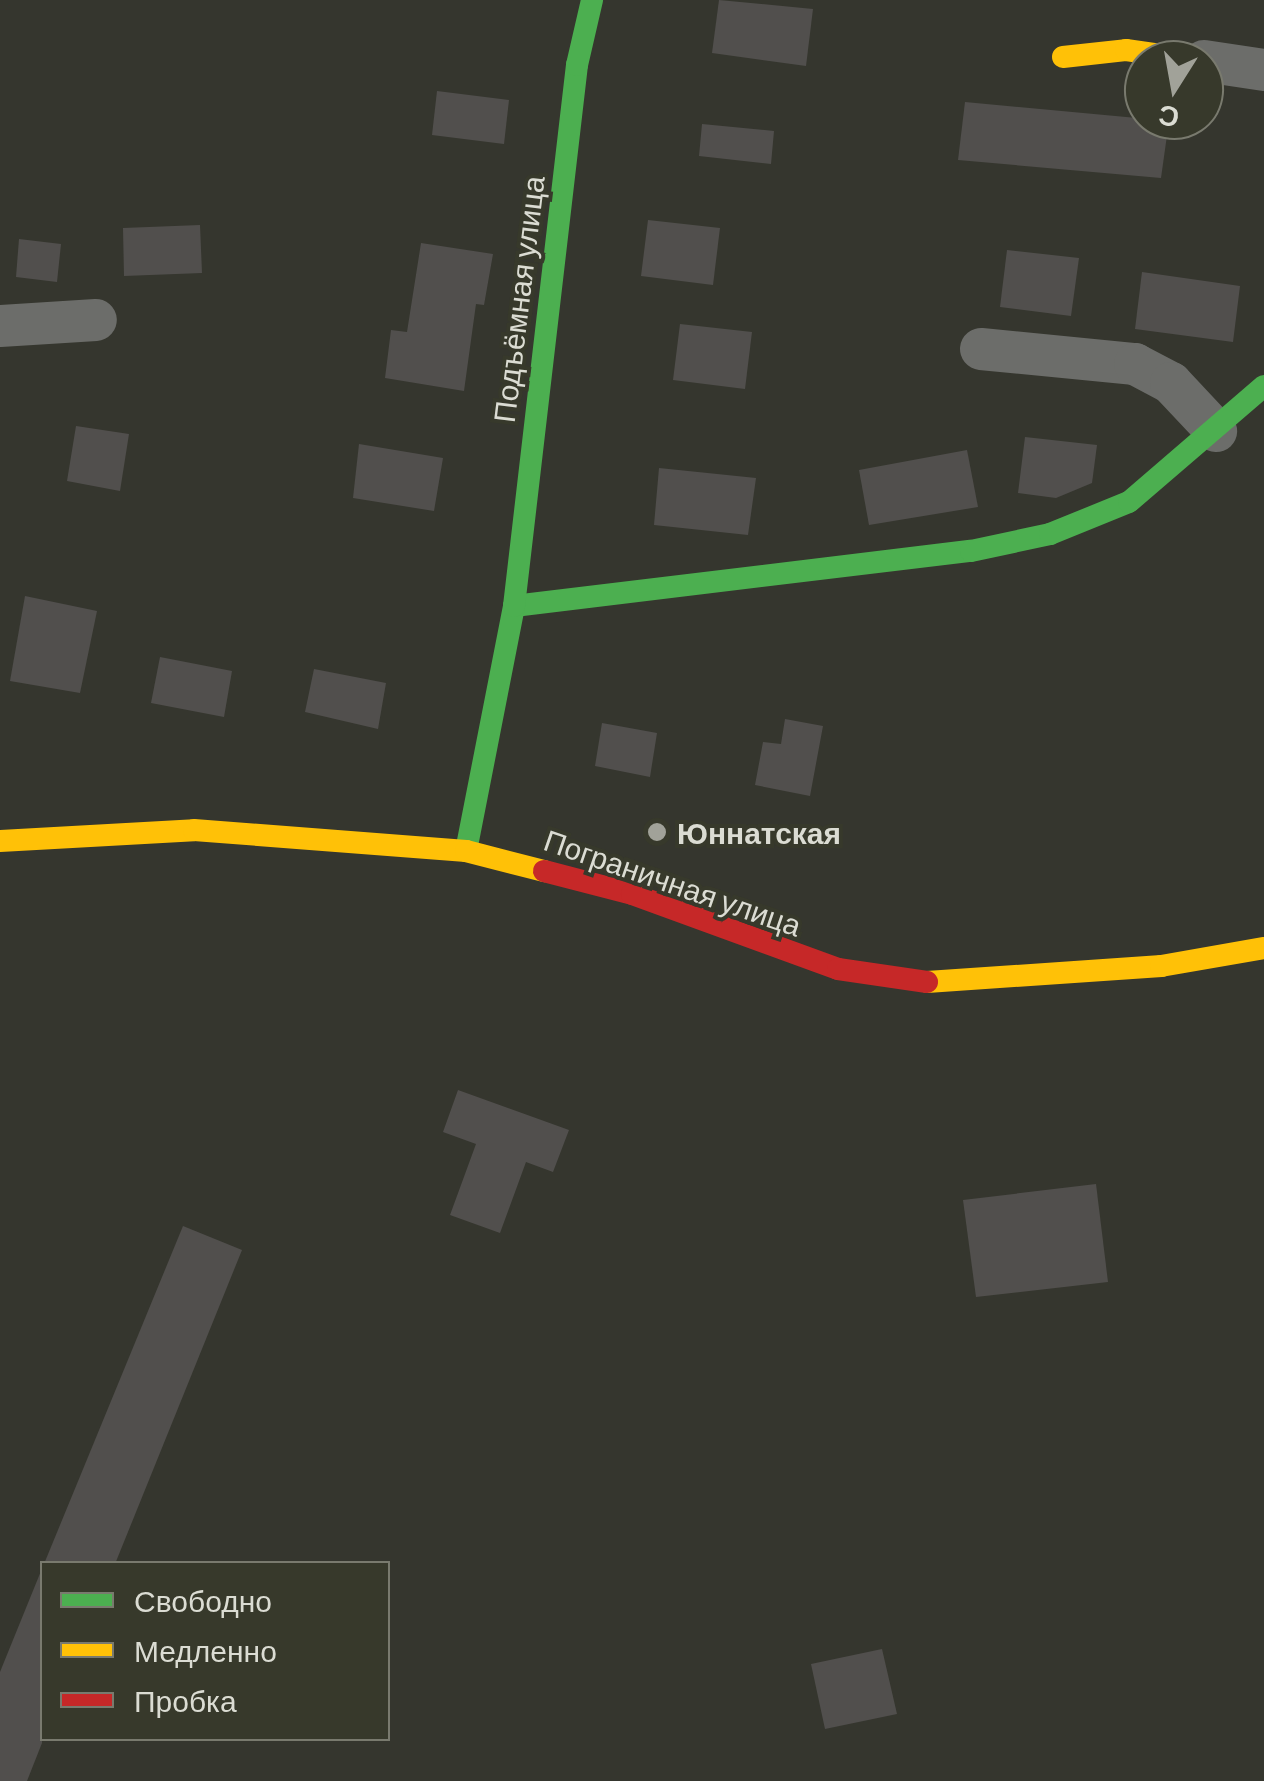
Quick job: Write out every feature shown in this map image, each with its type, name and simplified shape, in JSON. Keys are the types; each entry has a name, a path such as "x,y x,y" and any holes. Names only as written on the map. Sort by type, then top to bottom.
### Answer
{"street":[{"name":"Подъёмная улица","path":"466,850 514,606 577,65 592,0"},
{"path":"1063,57 1124,50"},
{"path":"1224,64 1264,70"},
{"path":"0,326 96,320"},
{"path":"981,349 1135,364 1171,383 1216,431"},
{"path":"514,606 971,551 1050,534 1129,502 1264,386"},
{"name":"Пограничная улица","path":"0,841 194,830 466,850 632,894 787,952 888,979 1011,982 1264,948"}],"building":[{"path":"719,0 813,9 806,66 712,53"},
{"path":"437,91 509,100 504,144 432,135"},
{"path":"965,102 1124,117 1124,140 1166,140 1161,178 958,160"},
{"path":"702,124 774,131 771,164 699,156"},
{"path":"648,220 720,228 713,285 641,276"},
{"path":"200,225 202,273 124,276 123,228"},
{"path":"19,239 61,244 57,282 16,277"},
{"path":"421,243 493,254 484,305 476,304 464,391 385,378 391,330 407,332"},
{"path":"1007,250 1079,258 1071,316 1000,307"},
{"path":"1142,272 1240,286 1233,342 1135,329"},
{"path":"680,324 752,332 745,389 673,380"},
{"path":"76,426 129,434 120,491 67,481"},
{"path":"1025,437 1097,445 1092,483 1056,498 1018,493"},
{"path":"359,444 443,458 434,511 353,498"},
{"path":"967,450 978,507 869,525 859,470"},
{"path":"659,468 756,478 748,535 654,525"},
{"path":"25,596 97,611 80,693 10,681"},
{"path":"160,657 232,671 224,717 151,703"},
{"path":"314,669 386,683 378,729 305,712"},
{"path":"785,719 823,726 810,796 755,785 763,742 781,744"},
{"path":"602,723 657,733 650,777 595,766"},
{"path":"458,1090 569,1130 553,1172 526,1162 500,1233 450,1215 476,1144 443,1132"},
{"path":"1096,1184 1108,1282 976,1297 963,1200"},
{"path":"183,1226 242,1250 116,1561 45,1561"},
{"path":"40,1573 42,1743 27,1781 0,1781 0,1672"},
{"path":"882,1649 897,1714 825,1729 811,1664"}],"traffic: fast":[{"path":"466,851 514,606 577,65 592,0"},
{"path":"514,606 971,551 1050,534 1129,502 1264,386"}],"traffic: slow":[{"path":"1063,57 1124,50"},
{"path":"0,841 194,830 466,851 544,871"},
{"path":"927,982 1161,966 1264,948"}],"traffic: jam":[{"path":"544,871 632,894 838,969 927,982"}],"place":[{"name":"Юннатская","path":"657,832"}]}
